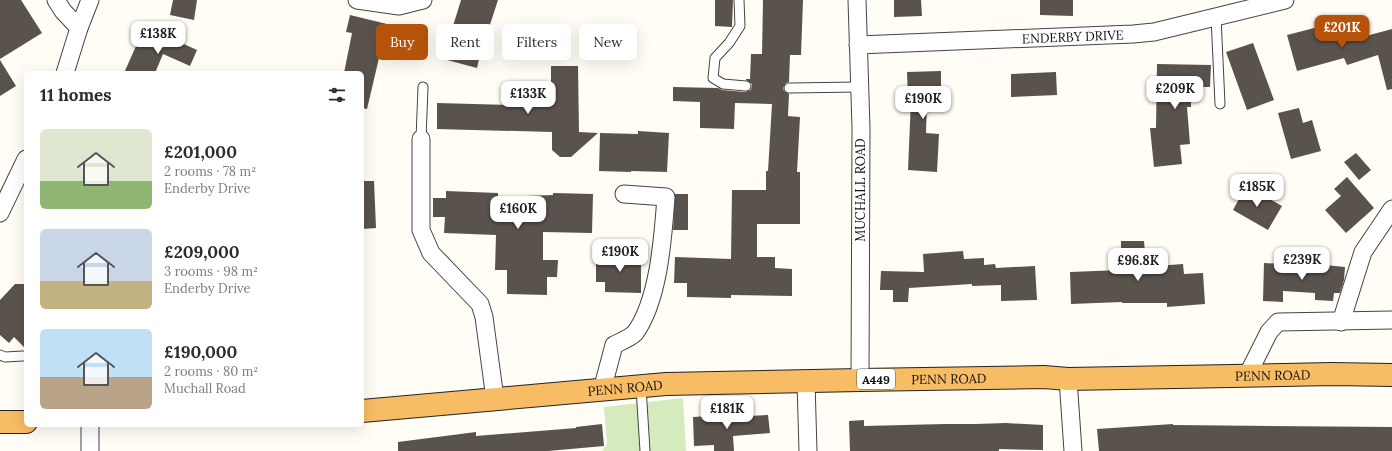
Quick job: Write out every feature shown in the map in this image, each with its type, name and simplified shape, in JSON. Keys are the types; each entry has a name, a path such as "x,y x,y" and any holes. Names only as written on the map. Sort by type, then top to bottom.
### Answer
{"highway":[{"name":"PENN ROAD","path":"364,411 666,384 1044,377 1068,378 1333,374 1392,376"},
{"path":"0,422 24,422"}],"street":[{"path":"56,0 63,11 79,28"},
{"path":"66,71 79,28 90,0"},
{"path":"358,0 399,6 422,0"},
{"name":"MUCHALL ROAD","path":"857,0 861,128 860,380"},
{"name":"ENDERBY DRIVE","path":"858,45 1154,32 1285,0"},
{"path":"421,139 421,230 431,253 480,304 484,317 495,399"},
{"path":"0,213 24,162"},
{"path":"602,390 614,345 634,334 646,313 662,251 666,197 624,194"},
{"path":"1341,322 1363,252 1392,209"},
{"path":"1247,376 1269,332 1278,322 1392,320"},
{"path":"1068,378 1074,451"},
{"path":"806,382 808,451"},
{"path":"90,427 90,451"}],"lane":[{"path":"739,0 740,26 729,43 715,58 713,78 723,84 746,86"},
{"path":"1216,17 1220,104"},
{"path":"421,139 423,87"},
{"path":"789,88 859,87"},
{"path":"0,355 5,357 23,356"},
{"path":"641,387 645,451"}],"green space":[{"path":"683,398 686,451 602,451 607,444 604,407"}],"building":[{"path":"0,0 21,0 42,33 0,59"},
{"path":"173,0 197,0 194,20 170,15"},
{"path":"461,0 498,0 490,24 454,24"},
{"path":"715,0 733,0 732,27 715,26"},
{"path":"763,0 803,0 801,55 790,55 789,82 786,83 783,88 784,91 789,94 788,116 800,117 797,172 800,172 800,224 757,224 757,257 775,257 775,268 792,269 792,296 731,295 731,298 687,297 687,283 674,283 675,257 731,259 732,190 766,190 766,171 768,171 772,104 735,103 734,129 700,128 700,102 673,101 673,87 718,88 722,90 745,92 751,90 752,84 746,79 750,79 751,54 762,54"},
{"path":"894,0 921,0 922,16 894,17"},
{"path":"1040,0 1073,0 1073,16 1040,15"},
{"path":"350,15 387,24 376,24 376,60 379,60 367,109 364,108 364,71 344,71 352,33 346,32"},
{"path":"1322,26 1326,40 1363,27 1366,36 1392,29 1392,89 1387,90 1378,55 1347,65 1344,58 1297,71 1287,35"},
{"path":"166,36 197,50 190,66 163,54 156,71 125,71 140,37 161,46"},
{"path":"1253,43 1274,100 1247,110 1226,52"},
{"path":"0,60 16,86 0,96"},
{"path":"447,60 479,60 477,68"},
{"path":"1157,64 1211,65 1210,87 1191,87 1191,107 1187,107 1190,144 1180,145 1182,164 1154,167 1150,128 1156,128"},
{"path":"551,66 578,66 579,132 598,133 571,157 560,157 552,150 552,132 437,129 437,103 551,106"},
{"path":"941,71 941,99 927,99 926,133 939,134 937,172 908,170 911,99 908,99 907,72"},
{"path":"1056,72 1057,95 1011,97 1011,74"},
{"path":"1299,108 1303,123 1312,120 1321,151 1291,159 1278,113"},
{"path":"638,131 669,133 667,172 599,171 600,133 638,134"},
{"path":"1356,153 1371,170 1359,180 1344,162"},
{"path":"1347,177 1374,208 1346,233 1325,210 1341,196 1334,189"},
{"path":"364,181 374,181 376,228 364,229"},
{"path":"1246,186 1282,206 1268,230 1233,210"},
{"path":"446,191 498,193 498,197 553,195 553,193 593,194 592,233 543,232 543,260 558,260 557,277 547,277 547,295 507,294 507,270 495,270 496,235 444,233 445,217 433,217 433,198 446,198"},
{"path":"675,194 688,194 688,230 673,230"},
{"path":"1121,241 1144,241 1145,253 1157,253 1157,266 1183,264 1184,274 1203,273 1205,304 1167,307 1167,303 1122,302 1071,304 1070,272 1121,270"},
{"path":"963,251 964,259 984,258 984,265 995,264 996,268 1035,266 1037,300 1001,301 1001,285 972,286 972,284 909,288 908,302 893,302 893,290 880,290 881,271 924,272 923,254"},
{"path":"596,255 641,256 641,293 605,292 605,282 596,282"},
{"path":"1264,263 1305,265 1305,263 1345,267 1344,280 1340,293 1334,293 1333,301 1315,300 1315,293 1283,291 1283,302 1263,301"},
{"path":"15,284 24,284 24,347 14,337 9,343 0,335 0,300"},
{"path":"748,414 748,416 768,415 770,433 733,436 734,451 714,451 714,445 694,446 693,417"},
{"path":"864,420 864,426 1006,423 1043,425 1043,450 999,449 999,451 850,451 849,421"},
{"path":"602,424 604,446 548,451 398,451 398,442 476,432 476,436 576,428"},
{"path":"1173,424 1392,427 1392,451 1099,451 1097,429"}]}
